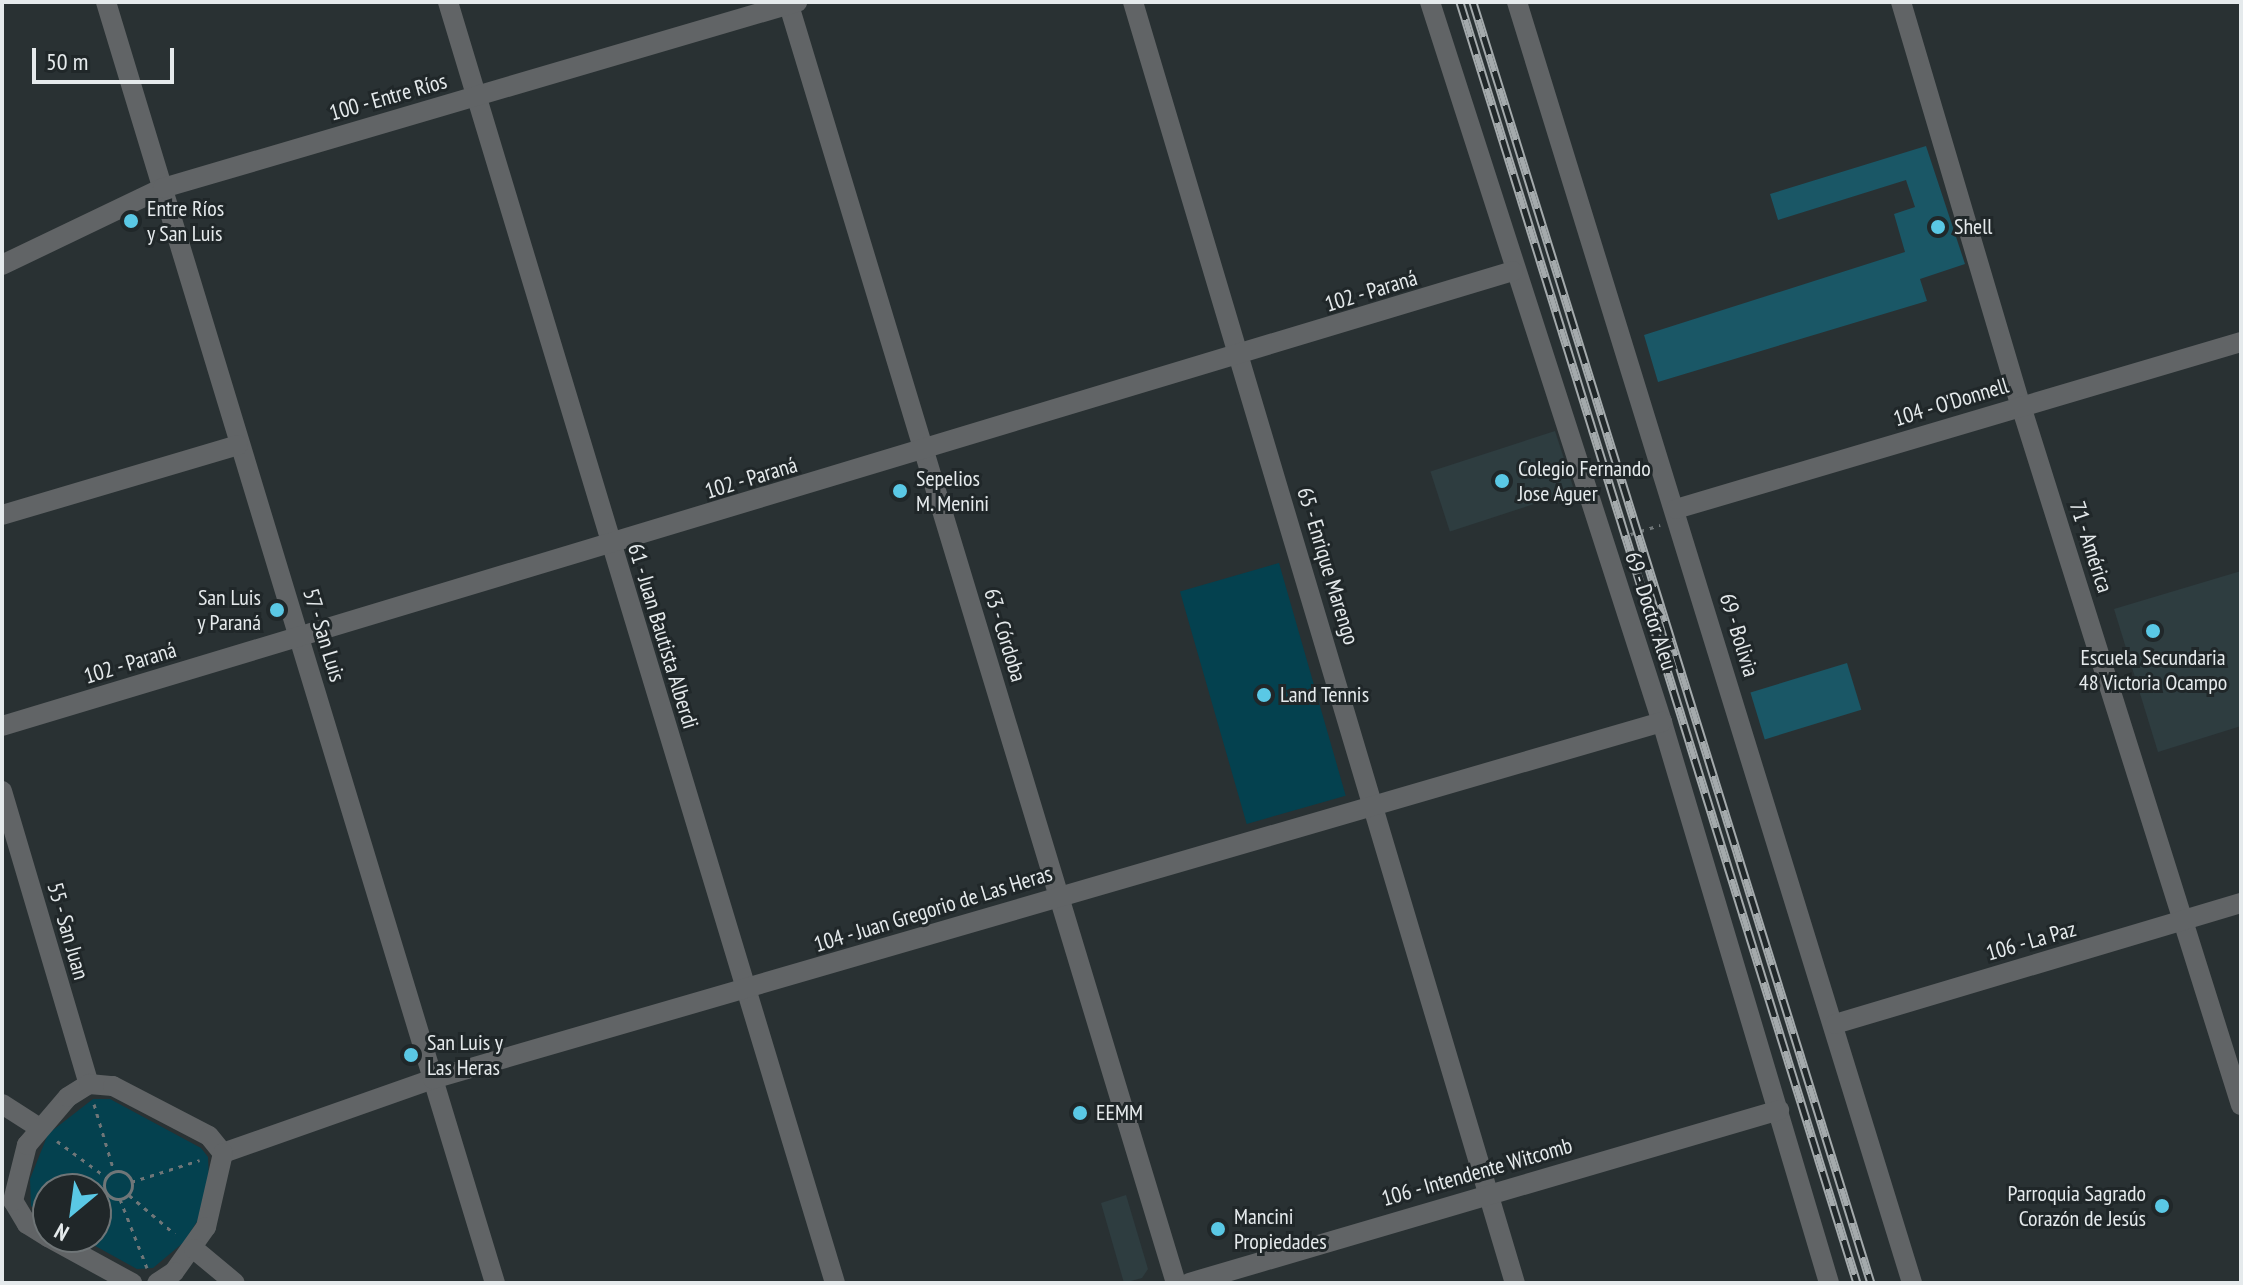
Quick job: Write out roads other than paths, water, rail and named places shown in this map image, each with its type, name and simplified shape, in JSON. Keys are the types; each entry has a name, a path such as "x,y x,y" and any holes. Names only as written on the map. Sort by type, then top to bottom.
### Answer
{"street":[{"name":"57 - San Luis","path":"106,2 238,445 300,638 495,1283"},
{"name":"61 - Juan Bautista Alberdi","path":"448,2 835,1283"},
{"name":"65 - Enrique Marengo","path":"1133,2 1515,1283"},
{"name":"69 - Doctor Aleu","path":"1430,2 1513,271 1662,722 1831,1283"},
{"name":"69 - Bolivia","path":"1517,2 1835,1024 1912,1283"},
{"name":"71 - América","path":"1901,2 2021,406 2241,1105"},
{"name":"100 - Entre Ríos","path":"2,265 163,188 791,3"},
{"name":"63 - Córdoba","path":"791,3 923,452 1061,896 1176,1283"},
{"name":"102 - Paraná","path":"2,726 1240,357 1513,271"},
{"name":"104 - O'Donnell","path":"1677,514 2021,406 2241,342"},
{"path":"2,515 238,445"},
{"name":"104 - Juan Gregorio de Las Heras","path":"223,1153 433,1079 1374,802 1662,722"},
{"name":"55 - San Juan","path":"2,791 89,1084"},
{"name":"106 - La Paz","path":"1835,1024 2241,903"},
{"path":"32,1229 10,1217 14,1186 38,1127 89,1084 113,1086 209,1136 223,1153 216,1202 194,1249 145,1278 86,1253"},
{"path":"2,1104 38,1127"},
{"name":"106 - Intendente Witcomb","path":"1189,1283 1779,1110"},
{"path":"194,1249 235,1283"}],"railway":[{"path":"1460,2 1857,1283"},
{"path":"1473,2 1871,1283"}],"place":[{"name":"Entre Ríos y San Luis","path":"131,221"},
{"name":"Shell","path":"1938,227"},
{"name":"Colegio Fernando Jose Aguer","path":"1502,481"},
{"name":"Sepelios M. Menini","path":"900,491"},
{"name":"San Luis y Paraná","path":"277,610"},
{"name":"Escuela Secundaria 48 Victoria Ocampo","path":"2153,631"},
{"name":"Land Tennis","path":"1264,695"},
{"name":"San Luis y Las Heras","path":"411,1055"},
{"name":"EEMM","path":"1080,1113"},
{"name":"Parroquia Sagrado Corazón de Jesús","path":"2162,1206"},
{"name":"Mancini Propiedades","path":"1218,1229"}]}
